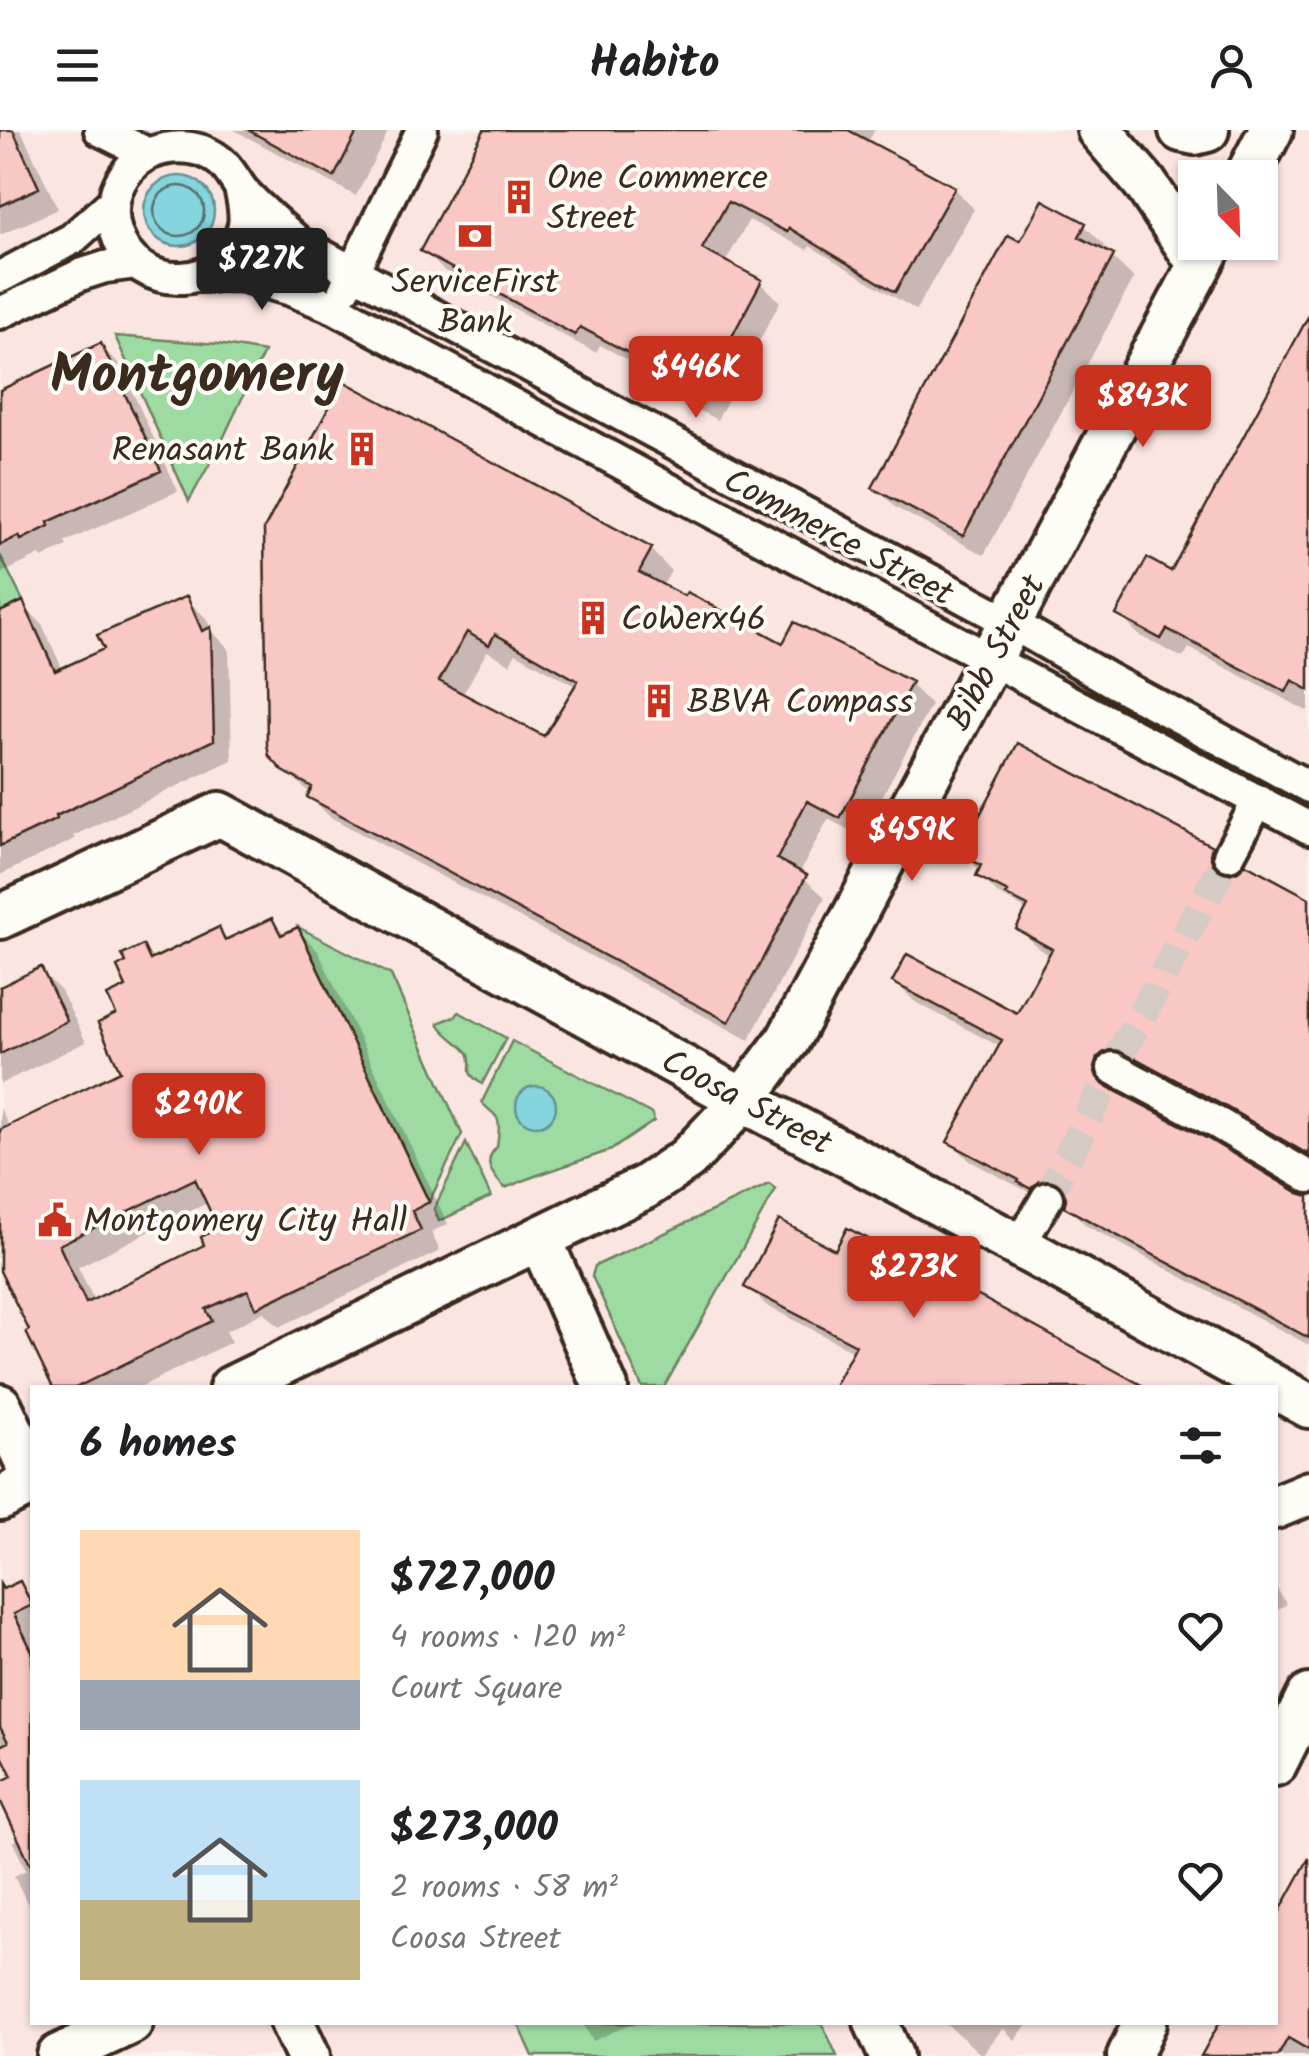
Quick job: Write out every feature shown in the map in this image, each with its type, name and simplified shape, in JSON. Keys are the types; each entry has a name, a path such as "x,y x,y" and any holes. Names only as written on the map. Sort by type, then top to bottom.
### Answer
{"main road":[{"path":"1099,130 1178,221"},
{"path":"1181,130 1207,130"},
{"path":"1255,160 1271,130"},
{"name":"Bibb Street","path":"238,1385 645,1187 687,1159 743,1100 788,1040 1203,260"},
{"name":"Coosa Street","path":"0,917 220,814 1271,1385"},
{"path":"540,1238 605,1385"},
{"name":"Coosa Street","path":"1278,1389 1309,1406"},
{"path":"0,1406 30,1470"},
{"path":"0,1498 30,1485"},
{"path":"1278,1506 1309,1493"},
{"path":"1278,1758 1309,1696"},
{"path":"59,2056 124,2025"},
{"path":"293,2025 308,2056"},
{"path":"877,2025 891,2056"},
{"path":"1129,2056 1144,2025"}],"street":[{"path":"100,130 148,154"},
{"path":"335,308 422,130"},
{"path":"165,148 202,150 231,172 240,188 245,206 238,242 213,269 178,279 160,276 143,269 119,242 113,202 131,166 148,154 165,148"},
{"name":"Commerce Street","path":"240,188 299,243 1001,641 1258,801 1309,828"},
{"path":"0,277 72,239 113,202"},
{"path":"0,314 80,275 106,266 136,263"},
{"name":"Commerce Street","path":"197,276 242,275 335,308 676,493 1001,641 1309,788"},
{"path":"1229,856 1258,801"},
{"path":"1113,1068 1309,1177"},
{"path":"1019,1246 1046,1198"}],"shaded area":[{"path":"0,130 1309,130 1309,2056 0,2056"}],"green space":[{"path":"115,336 218,344 264,352 189,501"},
{"path":"0,555 23,601 0,612"},
{"path":"298,927 391,975 462,1134 429,1202"},
{"path":"459,1012 506,1038 482,1084 470,1073 467,1052 438,1023"},
{"path":"512,1041 652,1114 654,1121 611,1150 505,1188 489,1163 497,1147 498,1121 482,1102"},
{"path":"466,1143 491,1197 439,1221 434,1209"},
{"path":"769,1184 776,1189 665,1385 641,1385 592,1276 595,1266"},
{"path":"519,2025 823,2025 837,2056 533,2056"}],"water":[{"path":"179,176 204,186 214,211 204,236 179,246 154,236 144,211 154,186"},
{"path":"536,1086 550,1092 556,1106 550,1120 536,1126 522,1120 516,1106 522,1092"}],"building":[{"path":"0,130 13,130 39,188 0,206"},
{"path":"248,130 358,130 334,177"},
{"path":"484,130 848,130 955,187 895,292 789,228 787,232 728,202 702,249 762,280 697,402 637,371 639,368 630,363 634,356 580,327 575,335 420,251"},
{"path":"1043,200 1086,223 1079,237 1114,255 963,536 872,488 1008,235 1020,241"},
{"path":"1309,315 1309,690 1292,680 1286,692 1167,629 1161,639 1116,615 1147,558 1171,571"},
{"path":"101,343 161,471 48,522 49,526 21,540 19,536 0,545 0,390"},
{"path":"343,381 652,548 639,572 684,596 687,592 783,643 794,622 912,682 840,818 807,801 777,859 807,875 729,1022 307,797 312,787 283,771 269,756 267,745 264,529","holes":["467,632 489,645 495,634 578,681 544,736 439,681"]},
{"path":"187,596 202,631 211,627 214,740 0,846 0,612 23,601 55,671 104,649 97,635"},
{"path":"1018,743 1212,846 1213,864 1221,872 1229,874 1246,864 1309,898 1309,1155 1122,1051 1104,1052 1094,1068 1104,1085 1309,1196 1309,1338 1064,1207 1064,1190 1056,1181 1039,1181 1031,1189 947,1142 1002,1040 892,982 907,954 1017,1013 1052,949 1016,929 1028,906 976,876 981,865 959,854"},
{"path":"272,918 281,935 298,927 429,1202 412,1211 421,1230 256,1308 248,1290 206,1309 212,1321 81,1385 52,1385 0,1271 0,1130 120,1071 98,1023 116,1014 107,996 126,987 117,967 126,962 122,955 143,945 150,960 219,927 225,940","holes":["195,1179 218,1228 201,1237 204,1245 86,1303 59,1245"]},
{"path":"41,967 67,1021 0,1054 0,987"},
{"path":"779,1220 835,1250 847,1228 1142,1385 835,1385 856,1345 744,1287"},
{"path":"20,1581 30,1601 30,1606 14,1614 30,1647 30,1864 0,1800 0,1782 12,1776 0,1752 0,1746 8,1742 0,1727 0,1584 3,1589"},
{"path":"1309,1858 1309,2050 1288,2038 1278,2056 1201,2056 1218,2025 1278,2025 1278,1915"}],"tunnel":[{"path":"1120,1054 1229,855"},
{"path":"1047,1198 1106,1082"}],"place":[{"name":"One Commerce Street","path":"519,197"},
{"name":"ServiceFirst Bank","path":"475,236"},
{"name":"Renasant Bank","path":"362,449"},
{"name":"CoWerx46","path":"593,618"},
{"name":"BBVA Compass","path":"659,701"},
{"name":"Montgomery City Hall","path":"55,1220"}],"district":[{"name":"Montgomery","path":"197,373"}]}
